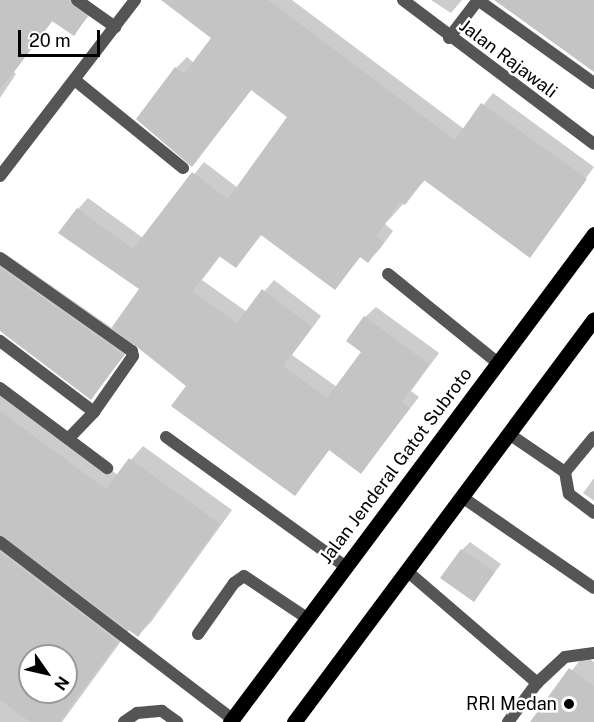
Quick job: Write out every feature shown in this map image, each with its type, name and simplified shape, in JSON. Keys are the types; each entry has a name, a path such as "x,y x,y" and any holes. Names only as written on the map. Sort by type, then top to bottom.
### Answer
{"main road":[{"name":"Jalan Jenderal Gatot Subroto","path":"231,720 594,234"},
{"path":"294,722 594,319"}],"street":[{"path":"77,0 115,27"},
{"path":"0,176 76,81 135,0"},
{"name":"Jalan Rajawali","path":"403,0 449,38 594,144"},
{"path":"449,38 478,0 594,83"},
{"path":"76,81 183,168"},
{"path":"0,258 132,351 133,358 94,412 69,438"},
{"path":"388,274 498,363"},
{"path":"0,341 94,412"},
{"path":"0,388 107,468"},
{"path":"509,434 565,472 569,494 594,513"},
{"path":"565,472 594,436"},
{"path":"166,437 346,567"},
{"path":"462,497 594,588"},
{"path":"0,543 231,720"},
{"path":"407,571 537,682"},
{"path":"198,634 234,583 244,576 307,618"},
{"path":"508,722 537,682 565,657 594,653"},
{"path":"124,722 137,712 162,711 177,722"}],"building":[{"path":"0,0 68,0 87,17 74,36 52,21 0,90"},
{"path":"161,0 268,0 455,140 481,103 587,179 530,258 424,180 405,205 400,202 376,236 384,242 368,263 360,257 335,290 261,235 236,268 219,256 192,291 237,323 262,289 312,327 283,366 327,398 361,352 346,341 364,316 429,364 402,402 410,408 361,474 329,450 295,496 171,406 186,386 112,327 139,289 58,233 77,208 133,249 192,172 228,199 287,117 251,90 192,167 136,119 175,67 184,74 211,38"},
{"path":"494,0 594,0 594,72"},
{"path":"0,268 124,355 91,400 0,331"},
{"path":"0,411 106,489 129,458 220,524 138,637 0,534"},
{"path":"461,549 495,572 474,602 440,578"},
{"path":"0,552 118,642 78,696 78,644 18,644 18,704 72,704 59,722 30,722 0,700"},
{"name":"RRI Medan","path":"569,668 594,686 594,722 530,722"}],"place":[{"name":"RRI Medan","path":"569,704"}]}
